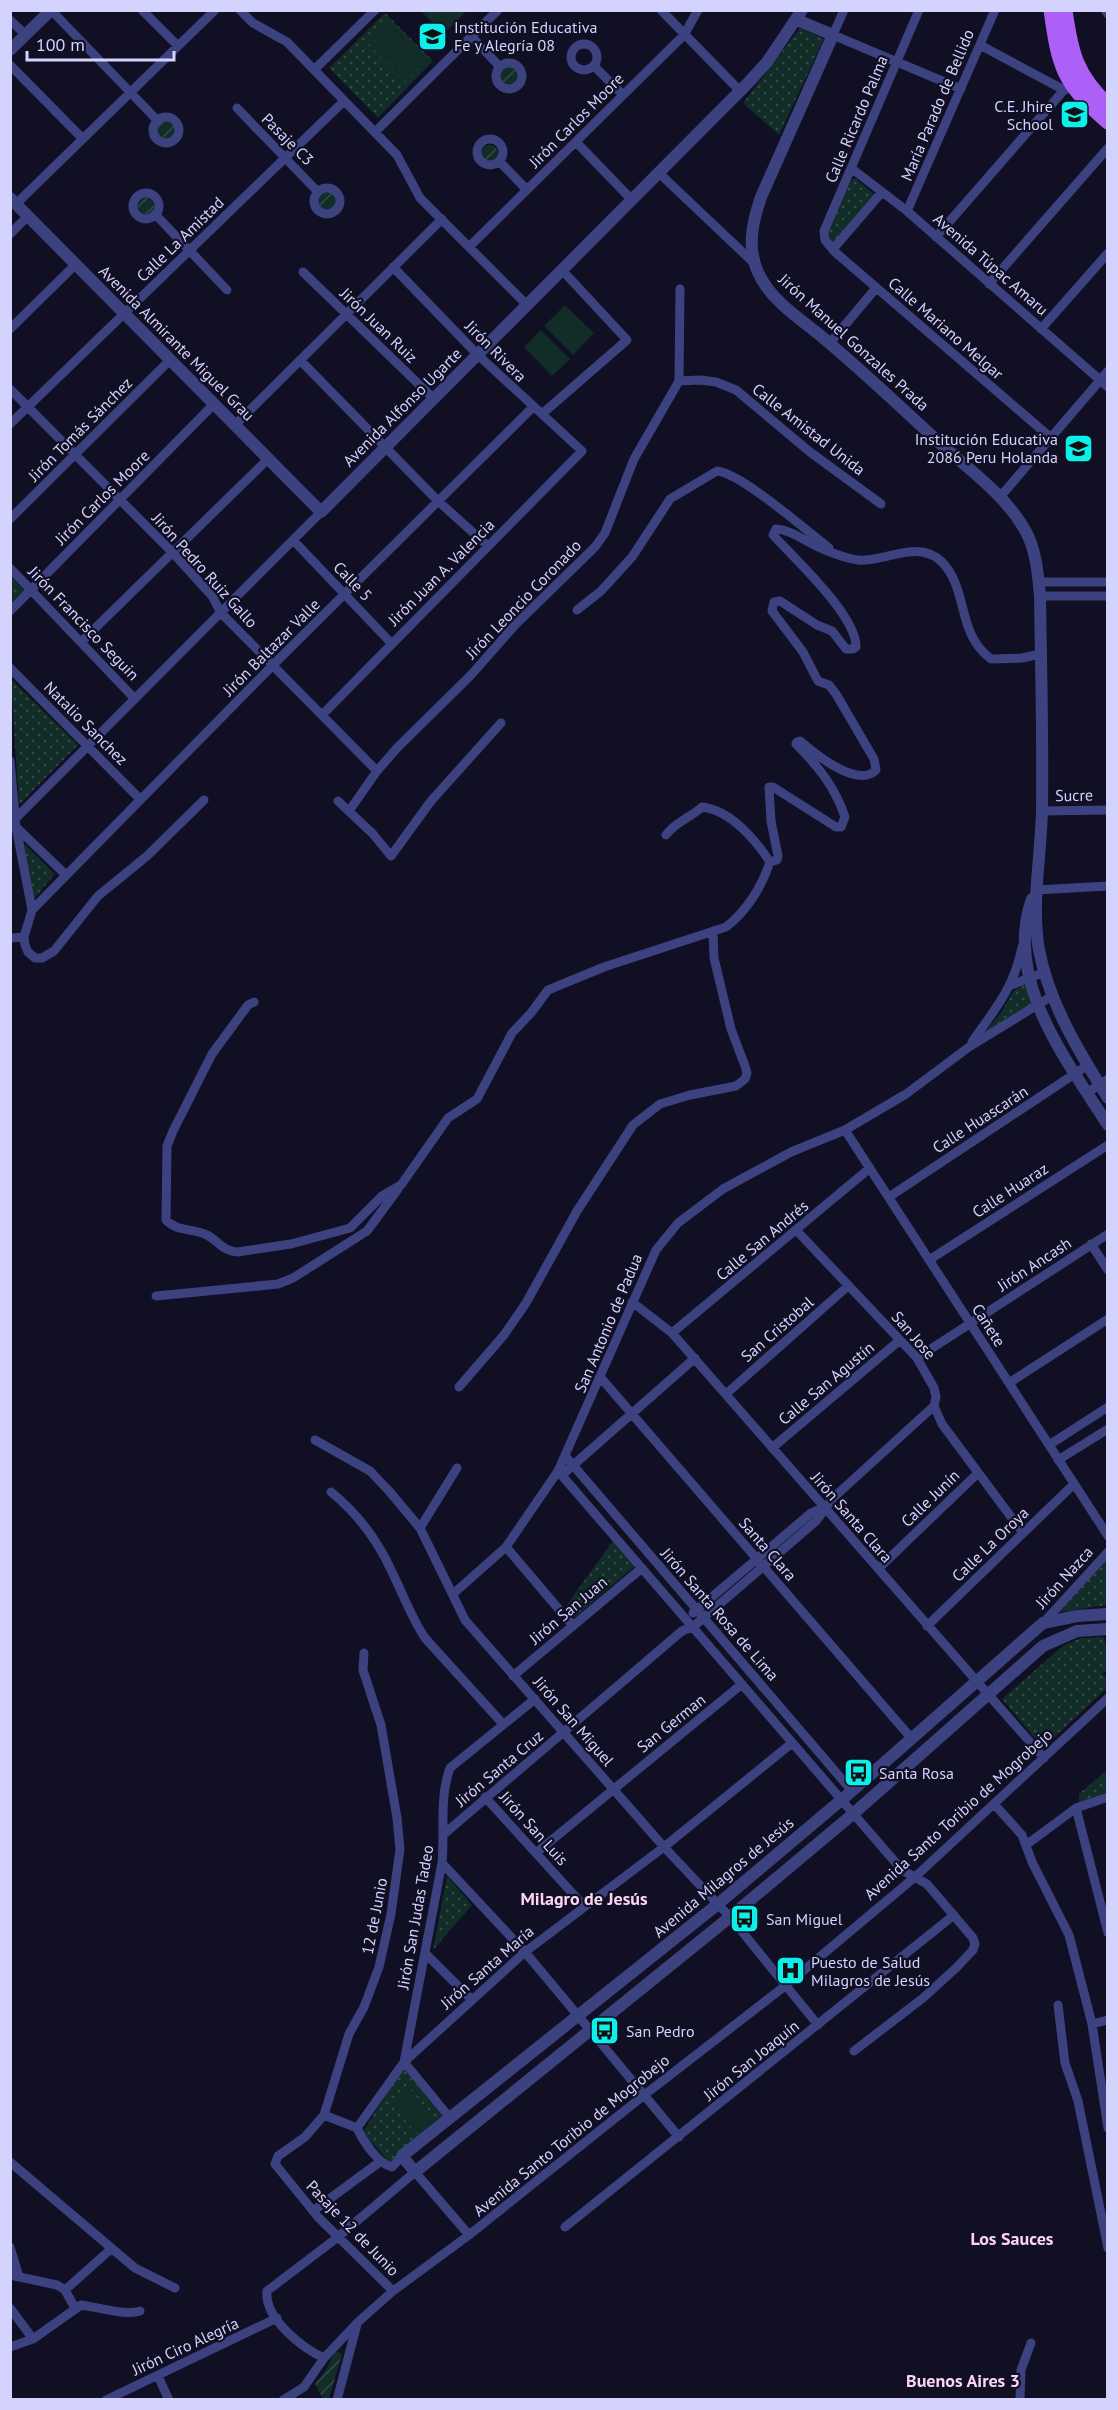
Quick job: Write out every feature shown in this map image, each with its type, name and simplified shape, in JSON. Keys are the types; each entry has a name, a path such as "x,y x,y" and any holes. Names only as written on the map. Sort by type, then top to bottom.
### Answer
{"main road":[{"path":"1051,10 1068,89 1107,122"},
{"path":"1065,10 1071,43 1080,72 1107,105"}],"street":[{"path":"10,50 51,10 158,121"},
{"path":"142,10 178,46"},
{"path":"13,201 83,139 215,10"},
{"path":"240,10 253,24 287,42 375,132 397,155 420,198 527,305"},
{"path":"314,70 375,10"},
{"path":"375,132 498,10"},
{"path":"661,10 740,91"},
{"name":"Jirón Carlos Moore","path":"470,247 684,34 698,10"},
{"name":"Jirón Manuel Gonzales Prada","path":"844,10 755,214 750,245 762,280 777,299 830,343 1000,497 1026,533 1040,596 1042,811 1036,890"},
{"name":"Calle Ricardo Palma","path":"825,240 824,231 919,10"},
{"name":"María Parado de Bellido","path":"908,211 995,10"},
{"path":"800,15 833,35 961,89"},
{"name":"Avenida Alfonso Ugarte","path":"16,823 88,746 740,91 767,62 800,15"},
{"path":"10,20 26,35"},
{"path":"472,37 500,67"},
{"path":"936,237 1068,89 980,45"},
{"path":"10,65 83,139"},
{"path":"594,66 623,95"},
{"name":"Calle La Amistad","path":"10,424 344,101"},
{"name":"Pasaje C3","path":"237,108 318,192"},
{"path":"576,142 632,200"},
{"path":"989,284 1107,148"},
{"path":"499,161 527,189"},
{"name":"Avenida Túpac Amaru","path":"851,168 908,211 1104,383"},
{"path":"659,173 756,265"},
{"path":"833,249 882,192"},
{"name":"Avenida Almirante Miguel Grau","path":"13,201 321,512"},
{"path":"155,214 227,290"},
{"path":"10,234 28,216"},
{"path":"235,425 442,219"},
{"name":"Calle Mariano Melgar","path":"825,240 876,288 1050,438"},
{"path":"1041,329 1107,253"},
{"path":"10,329 76,264"},
{"name":"Jirón Rivera","path":"393,267 478,355 582,452"},
{"path":"542,414 627,340 562,270"},
{"name":"Jirón Juan Ruiz","path":"303,272 434,399"},
{"path":"830,343 876,288"},
{"path":"679,381 680,289"},
{"name":"Jirón Tomás Sánchez","path":"10,519 170,360"},
{"path":"300,360 438,501 488,546"},
{"path":"1000,497 1050,438 1104,383 1107,371"},
{"name":"Calle Amistad Unida","path":"679,381 716,382 736,390 810,452 881,504"},
{"name":"Jirón Leoncio Coronado","path":"349,811 377,771 397,748 471,675 516,624 595,547 605,533 634,459 679,381"},
{"name":"Jirón Pedro Ruiz Gallo","path":"10,388 172,552 212,596 221,612 377,771"},
{"name":"Jirón Carlos Moore","path":"10,611 214,404"},
{"name":"Jirón Baltazar Valle","path":"32,910 65,874 533,407"},
{"name":"Jirón Juan A. Valencia","path":"322,715 582,452"},
{"path":"81,642 268,459"},
{"path":"577,610 601,591 632,557 670,499 717,471 724,472 751,488 836,553"},
{"path":"770,862 777,860 778,856 771,821 769,787 773,787 836,827 841,826 844,822 845,817 840,802 824,773 796,744 797,742 800,741 829,765 840,769 864,776 873,774 876,770 874,759 836,694 829,685 818,681 803,652 771,608 774,602 780,601 832,631 846,649 853,650 856,644 835,602 781,544 773,532 776,529 781,529 817,547 857,560 914,552 935,556 943,562 952,577 961,597 964,618 978,648 990,659 1022,658 1040,654"},
{"name":"Calle 5","path":"293,540 392,644"},
{"name":"Jirón Francisco Seguin","path":"10,568 135,699"},
{"path":"1038,582 1107,582"},
{"path":"1040,596 1107,596"},
{"name":"Natalio Sanchez","path":"10,668 140,799"},
{"path":"338,801 391,856 431,801 501,723"},
{"path":"10,761 16,823 32,910 24,937 28,952 35,958 42,958 54,951 98,896 147,856 204,800"},
{"path":"666,835 673,826 693,816 702,807 712,808 734,821 763,851 770,862"},
{"name":"Sucre","path":"1042,811 1107,810"},
{"path":"16,823 65,874"},
{"path":"156,1296 278,1284 293,1278 367,1232 448,1118 477,1099 512,1033 548,990 605,966 726,927 739,915 762,883 770,862"},
{"path":"1036,890 1107,886"},
{"path":"1036,890 1026,915 1023,937 1030,978 1038,1005 1075,1074 1107,1125"},
{"path":"1036,890 1036,924 1052,996 1088,1065 1103,1082 1107,1098"},
{"path":"459,1387 504,1335 526,1303 577,1211 633,1125 660,1104 690,1095 736,1086 745,1079 747,1073 731,1029 714,958 713,931"},
{"path":"10,938 24,937"},
{"name":"San Antonio de Padua","path":"969,1047 1002,1003 1011,985 1023,937"},
{"path":"1011,985 1045,972"},
{"name":"San Antonio de Padua","path":"453,1594 506,1547 560,1473 656,1251 678,1223 723,1189 791,1152 845,1130 906,1094 969,1047 1052,996"},
{"path":"254,1002 248,1005 212,1054 173,1131 167,1146 166,1220 176,1228 190,1229 207,1235 228,1251 237,1252 291,1244 350,1228 382,1196 401,1185"},
{"name":"Calle Huascarán","path":"888,1197 1088,1065"},
{"path":"1087,1093 1103,1082"},
{"name":"Cañete","path":"845,1130 1107,1536"},
{"name":"Calle Huaraz","path":"929,1260 1107,1145"},
{"name":"Calle San Andrés","path":"672,1333 870,1168"},
{"name":"San Jose","path":"797,1231 916,1358 934,1388 936,1397 934,1406 942,1424 1023,1533"},
{"name":"Jirón Ancash","path":"916,1358 1107,1234"},
{"path":"1091,1244 1107,1270"},
{"name":"San Cristobal","path":"726,1394 848,1286"},
{"name":"Jirón Santa Clara","path":"633,1302 672,1333 1044,1758"},
{"path":"1009,1383 1107,1319"},
{"name":"Calle San Agustín","path":"772,1448 900,1340"},
{"path":"560,1473 573,1465 694,1358"},
{"name":"Santa Clara","path":"601,1378 912,1739"},
{"name":"Jirón Santa Cruz","path":"444,1834 691,1623 704,1618 812,1513 824,1507 934,1406"},
{"path":"1049,1445 1107,1407"},
{"path":"1058,1460 1107,1429"},
{"name":"Jirón San Miguel","path":"315,1440 370,1471 420,1528 465,1620 565,1732 613,1790 730,1917 818,2025"},
{"name":"Jirón Santa Rosa de Lima","path":"566,1456 852,1791"},
{"path":"420,1528 457,1468"},
{"name":"Jirón Santa Rosa de Lima","path":"560,1473 902,1870 927,1884 973,1938 974,1950 923,1998 854,2051"},
{"name":"Calle Junín","path":"878,1569 977,1474"},
{"name":"Calle La Oroya","path":"927,1626 1074,1484"},
{"path":"331,1492 344,1502 376,1543 393,1573 414,1623 425,1638 503,1724"},
{"path":"1098,1522 1107,1516"},
{"path":"506,1547 573,1626"},
{"name":"Jirón Nazca","path":"1043,1623 1107,1552"},
{"name":"Jirón Santa Cruz","path":"691,1623 697,1609 760,1563"},
{"name":"Jirón San Juan","path":"513,1676 642,1568"},
{"name":"Avenida Milagros de Jesús","path":"402,2157 718,1904 852,1791 1043,1623 1107,1614"},
{"name":"Avenida Milagros de Jesús","path":"416,2172 730,1917 853,1814 1043,1647 1077,1631 1107,1629"},
{"name":"12 de Junio","path":"278,2156 305,2137 324,2115 349,2034 364,2007 379,1967 391,1914 399,1849 397,1818 381,1725 363,1670 364,1653"},
{"name":"San German","path":"536,1853 742,1684"},
{"name":"Avenida Santo Toribio de Mogrobejo","path":"283,2400 304,2387 324,2358 393,2290 469,2235 785,1986 915,1877 1107,1698"},
{"name":"Jirón San Judas Tadeo","path":"357,2128 404,2062 442,1863 443,1802 445,1781 450,1768 535,1699"},
{"name":"Jirón Santa María","path":"404,2062 525,1952 664,1847 792,1743"},
{"name":"Jirón San Luis","path":"485,1797 584,1906"},
{"path":"1026,1845 1076,1808 1107,1797"},
{"path":"994,1804 1022,1834 1069,1935 1092,2024 1107,2128"},
{"path":"1076,1808 1107,1933"},
{"path":"442,1863 525,1952 679,2137"},
{"name":"Jirón San Joaquín","path":"565,2227 954,1915"},
{"path":"425,1953 471,1999"},
{"path":"1058,2005 1065,2063 1078,2101 1107,2248"},
{"path":"1092,2024 1107,2020"},
{"path":"404,2062 450,2118"},
{"path":"324,2115 357,2128 361,2137 389,2167 392,2167 402,2157 469,2235"},
{"name":"Pasaje 12 de Junio","path":"278,2156 275,2164 313,2211 393,2290"},
{"path":"313,2211 381,2161"},
{"path":"10,2162 135,2268 175,2288"},
{"path":"324,2358 305,2349 277,2318 268,2304 267,2291 338,2237 416,2172"},
{"path":"10,2247 15,2276 57,2285 65,2290 75,2308"},
{"path":"65,2290 111,2249"},
{"path":"10,2347 33,2339 75,2308 89,2306 131,2314 140,2311"},
{"path":"10,2308 33,2339"},
{"name":"Jirón Ciro Alegría","path":"106,2400 277,2318"},
{"path":"337,2400 358,2322"},
{"path":"1020,2400 1021,2370 1031,2343"},
{"path":"158,2376 170,2400"}],"green space":[{"path":"421,11 467,11 443,34"},
{"path":"385,13 433,61 378,118 329,68"},
{"path":"388,24 425,62 405,82 368,44"},
{"path":"800,28 824,39 779,135 743,103"},
{"path":"509,67 515,70 518,76 515,82 509,85 503,82 500,76 503,70"},
{"path":"162,121 170,121 175,126 173,137 162,139 157,134 157,126"},
{"path":"490,145 498,153 490,161 482,153"},
{"path":"855,178 875,195 833,246 828,241 828,229 851,180"},
{"path":"327,192 333,195 336,201 333,207 327,210 321,207 318,201 321,195"},
{"path":"146,198 152,200 154,206 152,212 146,214 140,212 138,206 140,200"},
{"path":"565,305 594,333 573,355 544,326"},
{"path":"541,330 570,359 552,376 524,347"},
{"path":"11,576 24,590 11,603"},
{"path":"11,679 78,745 19,805 11,683"},
{"path":"24,843 55,874 33,900"},
{"path":"1027,984 1033,1004 981,1037 1002,1011 1014,990"},
{"path":"613,1541 635,1566 575,1617 566,1606"},
{"path":"1107,1559 1107,1605 1059,1612"},
{"path":"1104,1637 1107,1671 1101,1674 1107,1677 1107,1688 1043,1748 1002,1699 1064,1645 1081,1638"},
{"path":"1107,1770 1107,1792 1079,1803 1079,1794"},
{"path":"447,1876 472,1905 433,1950"},
{"path":"403,2068 445,2120 391,2164 366,2136 364,2130"},
{"path":"407,2086 435,2118 417,2134 389,2102"},
{"path":"335,2351 342,2354 329,2399 323,2399 315,2384 327,2368"}],"place":[{"name":"Institución Educativa Fe y Alegría 08","path":"433,36"},
{"name":"C.E. Jhire School","path":"1074,115"},
{"name":"Institución Educativa 2086 Peru Holanda","path":"1079,448"},
{"name":"Santa Rosa","path":"858,1773"},
{"name":"San Miguel","path":"745,1919"},
{"name":"Puesto de Salud Milagros de Jesús","path":"790,1971"},
{"name":"San Pedro","path":"605,2031"}],"district":[{"name":"Milagro de Jesús","path":"584,1899"},
{"name":"Los Sauces","path":"1012,2239"},
{"name":"Buenos Aires 3","path":"963,2381"}]}
